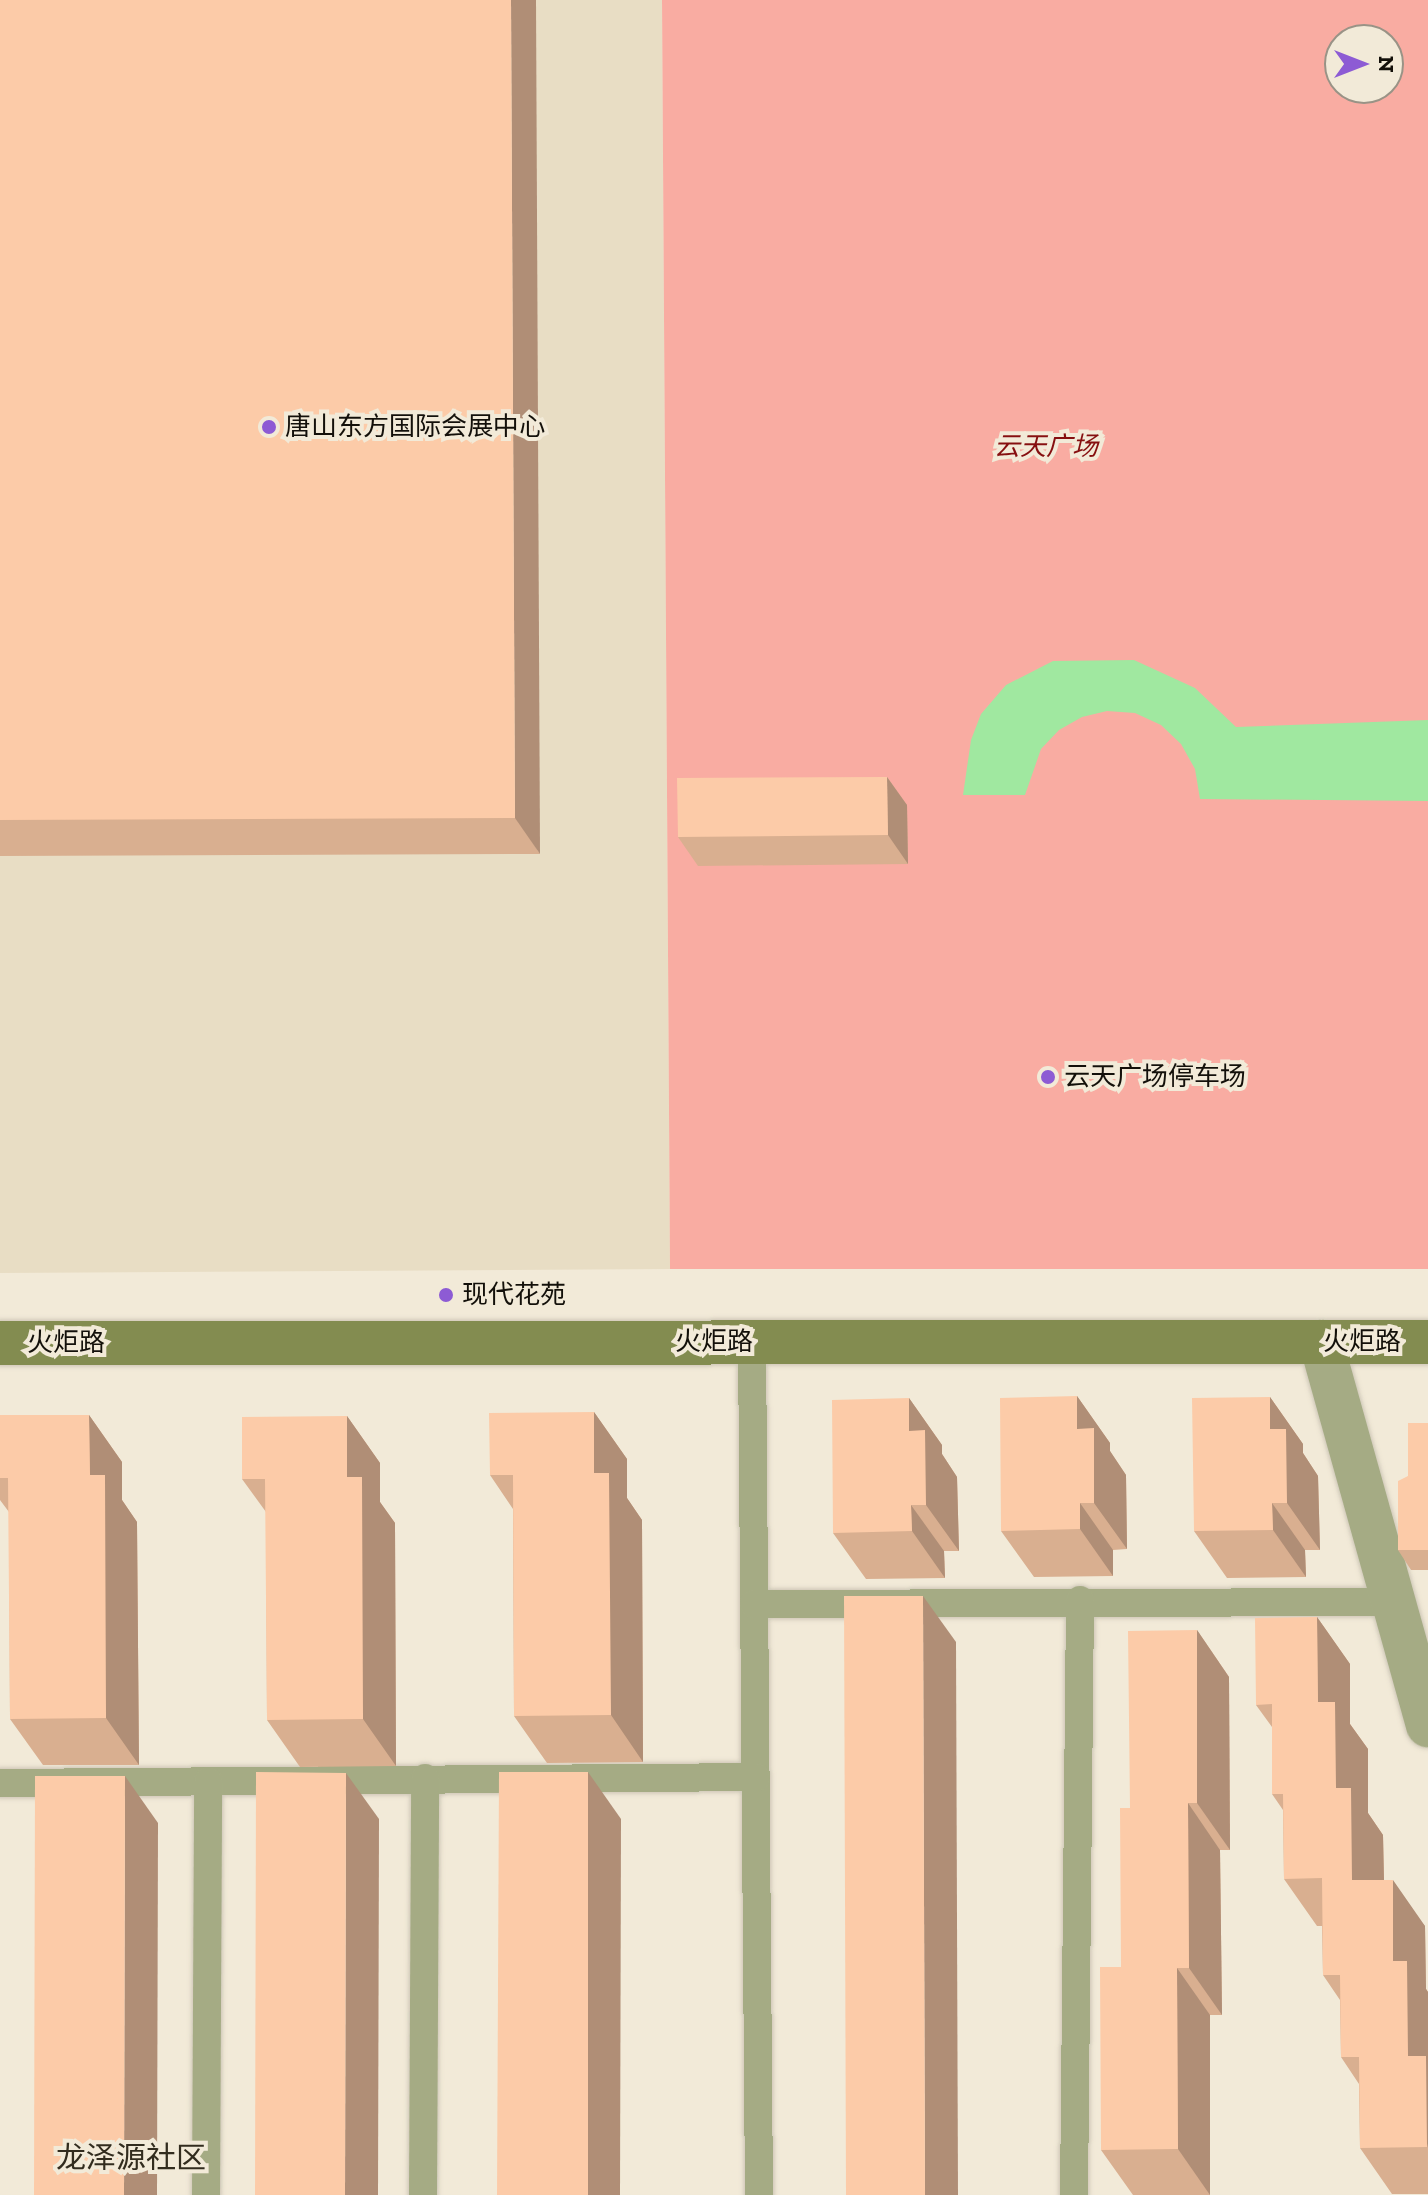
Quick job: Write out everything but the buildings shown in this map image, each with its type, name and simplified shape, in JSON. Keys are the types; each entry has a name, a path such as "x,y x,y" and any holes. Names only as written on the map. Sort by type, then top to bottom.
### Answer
{"street":[{"path":"1321,1342 1428,1725"},
{"name":"火炬路","path":"0,1343 1428,1342"}],"lane":[{"path":"752,1342 759,2195"},
{"path":"754,1604 1080,1600 1393,1602"},
{"path":"1074,2195 1080,1600"},
{"path":"0,1783 756,1777"},
{"path":"423,2195 425,1778"},
{"path":"206,2195 208,1781"}],"shaded area":[{"path":"0,0 662,0 670,1269 0,1273"},
{"path":"1134,660 1195,688 1236,727 1428,720 1428,801 1200,799 1195,769 1181,744 1161,725 1135,713 1107,711 1082,717 1059,730 1041,749 1025,795 963,795 971,740 981,714 1006,685 1053,661"}],"green space":[{"name":"云天广场","path":"662,0 1428,0 1428,1269 670,1269"}],"place":[{"name":"唐山东方国际会展中心","path":"269,427"},
{"name":"云天广场停车场","path":"1048,1077"},
{"name":"现代花苑","path":"446,1295"}],"district":[{"name":"龙泽源社区","path":"131,2158"}]}
